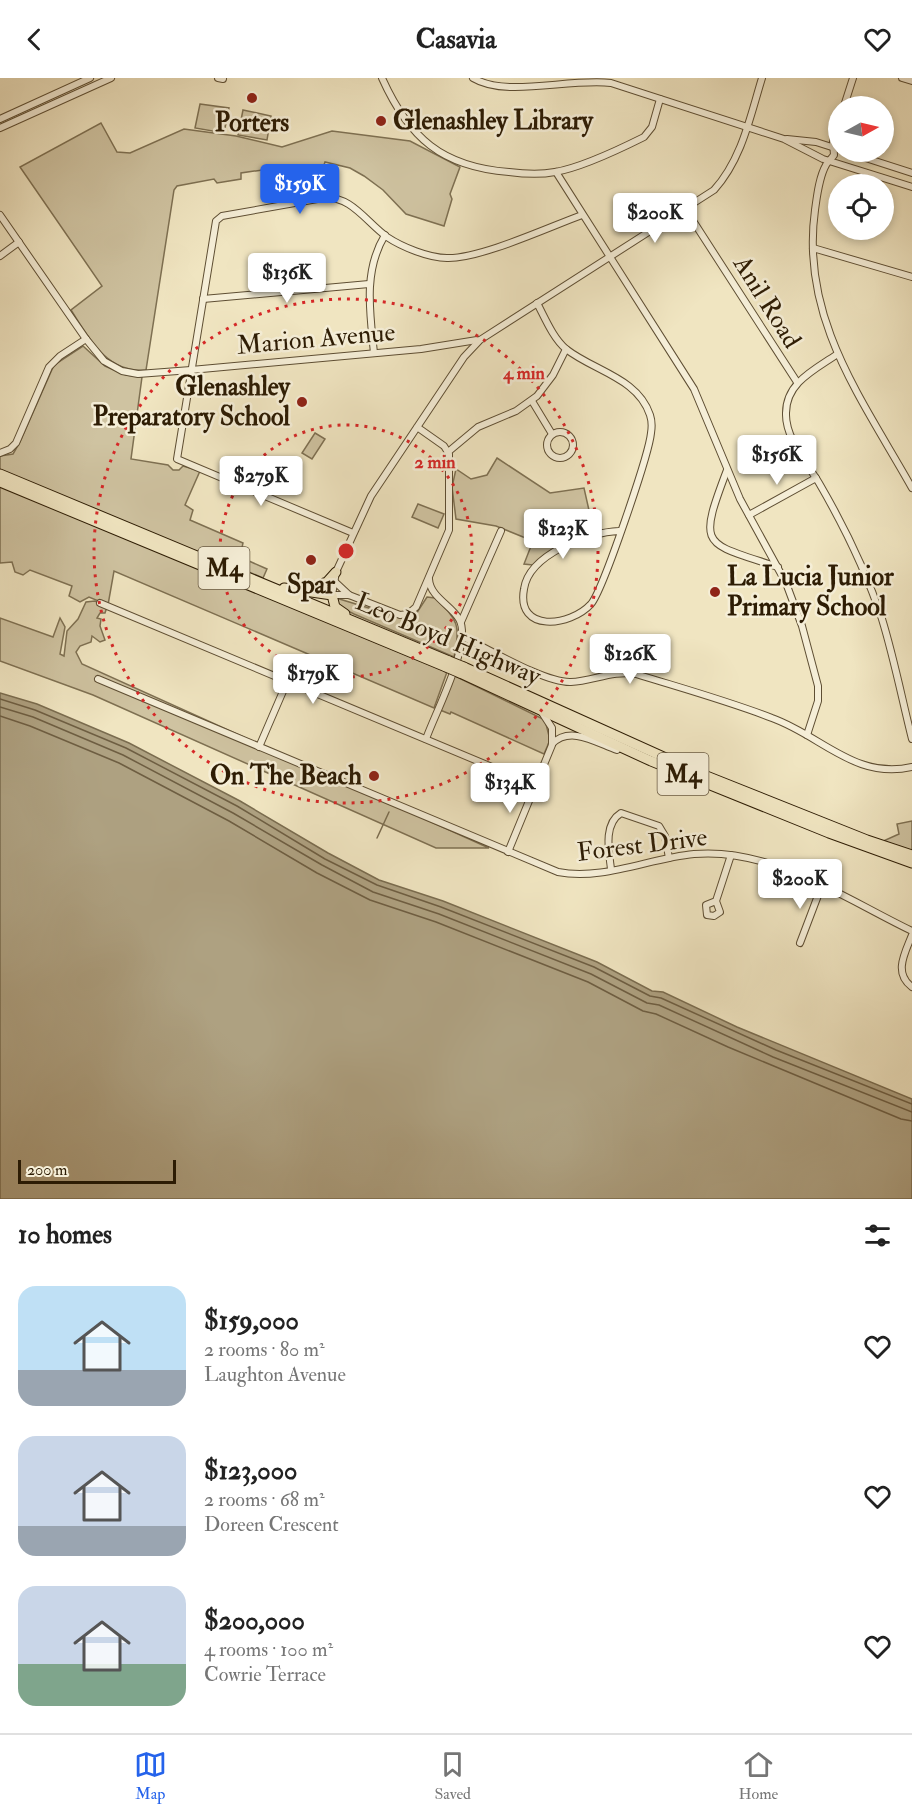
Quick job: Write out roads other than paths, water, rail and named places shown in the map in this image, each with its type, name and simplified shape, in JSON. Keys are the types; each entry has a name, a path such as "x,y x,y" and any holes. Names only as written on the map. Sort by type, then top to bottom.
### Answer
{"highway":[{"name":"Leo Boyd Highway","path":"0,474 353,621 447,664"},
{"name":"Leo Boyd Highway","path":"0,482 462,670 699,773 912,855"},
{"path":"289,589 318,587 335,577"},
{"path":"250,579 289,589 332,595 335,607 353,621"},
{"name":"Leo Boyd Highway","path":"462,670 651,761 830,833 912,863"},
{"path":"889,848 912,850"}],"street":[{"path":"0,119 90,78"},
{"path":"0,128 111,78"},
{"path":"382,78 395,107 412,130 437,151 457,162 500,172 556,172 644,137 652,127 660,99"},
{"path":"473,78 499,86 594,80 784,138 828,145"},
{"name":"Marion Avenue","path":"332,595 335,577 371,496 469,349 537,303 705,198 724,180 737,156 762,78"},
{"path":"847,96 853,78"},
{"path":"902,78 912,81"},
{"path":"784,138 826,162 868,174"},
{"path":"828,148 823,151 826,162 816,204 813,248 821,309 836,354 911,483"},
{"path":"881,162 912,173"},
{"path":"880,174 884,163"},
{"path":"891,174 893,167"},
{"path":"556,172 693,389 727,470 778,567 802,626 818,686 818,701 807,735"},
{"path":"894,182 912,187"},
{"path":"353,533 177,459 214,224 222,216 331,197 347,203 385,235 430,255 456,258 477,253 582,215"},
{"name":"Anil Road","path":"686,210 797,382"},
{"name":"Marion Avenue","path":"0,215 86,339 104,361 123,371 138,374 191,370 445,346 480,340"},
{"path":"374,353 369,284 377,253 385,235"},
{"path":"0,256 19,242"},
{"path":"813,248 912,277"},
{"path":"203,299 369,284"},
{"path":"537,303 566,349 634,390 650,416 652,431 648,449 597,595 588,607 555,623 541,622 529,613 524,603 524,588 529,574 541,560 575,543 619,531"},
{"path":"1,453 10,449 19,438 51,364 86,339"},
{"path":"445,346 455,349 464,357"},
{"path":"448,452 478,427 516,411 532,401 549,381 566,349"},
{"path":"836,354 797,382 788,399 786,422 793,439 848,537 869,583 882,620 912,739"},
{"path":"532,401 552,434"},
{"path":"417,427 448,452"},
{"path":"562,432 570,438 572,447 567,456 557,458 549,452 547,442 552,434 562,432"},
{"path":"332,595 349,595 400,615 412,612 449,530 448,452"},
{"path":"727,470 711,512 710,535 722,548 778,567"},
{"path":"749,515 816,478"},
{"path":"426,739 463,637 461,622 501,531"},
{"path":"756,560 770,552"},
{"path":"335,577 349,595"},
{"path":"429,578 430,587 461,622"},
{"path":"420,598 436,594"},
{"path":"100,603 535,785"},
{"path":"463,637 558,680 580,681 623,672 636,674 773,718 871,769 890,771 912,767"},
{"name":"Forest Drive","path":"98,679 508,852 565,873 581,874 695,854 731,855 762,862 822,885 912,933"},
{"path":"259,747 287,682"},
{"path":"508,852 552,745 552,728 538,708"},
{"path":"552,745 562,736 579,736 651,761"},
{"path":"611,869 608,842 613,821 621,813 659,826 665,836 669,858"},
{"path":"716,902 731,855"},
{"path":"800,943 822,885"},
{"path":"912,933 901,970 904,981 912,987"}],"water":[{"path":"0,693 37,704 129,743 240,801 379,880 443,901 597,962 652,991 663,992 737,1027 912,1099 912,1199 0,1199"}],"waterway":[{"path":"377,838 389,812"}],"place":[{"name":"Porters","path":"252,98"},
{"name":"Glenashley Library","path":"381,121"},
{"name":"Glenashley Preparatory School","path":"302,402"},
{"name":"Spar","path":"311,560"},
{"name":"La Lucia Junior Primary School","path":"715,592"},
{"name":"On The Beach","path":"374,776"}]}
